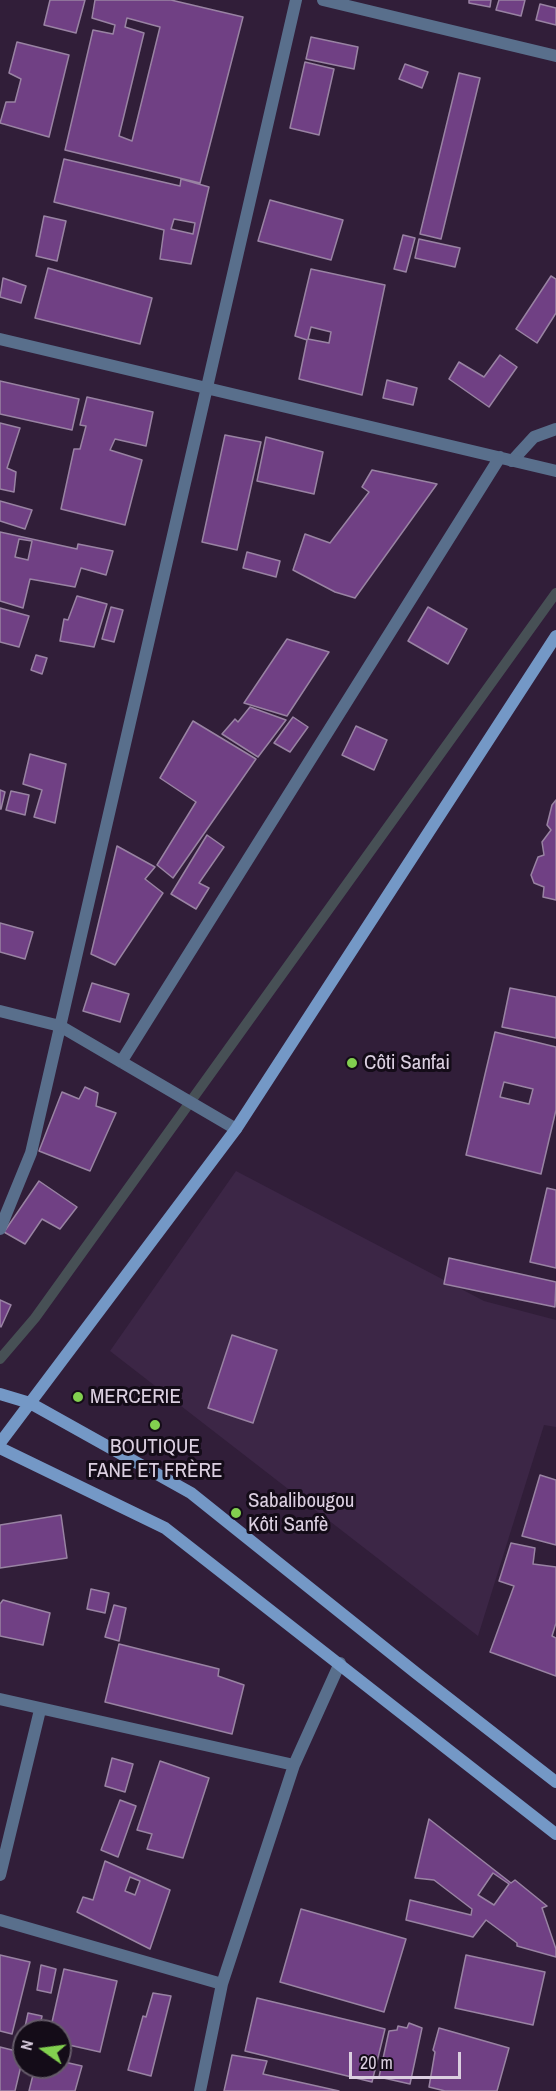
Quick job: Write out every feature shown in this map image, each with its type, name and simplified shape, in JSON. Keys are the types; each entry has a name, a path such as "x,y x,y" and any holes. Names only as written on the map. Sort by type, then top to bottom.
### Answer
{"main road":[{"path":"0,1443 236,1129 556,636"},
{"path":"0,1394 30,1404 191,1492 416,1674 556,1782"},
{"path":"0,1448 165,1528 556,1833"}],"street":[{"path":"0,1229 31,1153 296,0"},
{"path":"323,0 556,56"},
{"path":"0,339 556,471"},
{"path":"121,1062 506,459 534,437 556,429"},
{"path":"0,1011 60,1026 236,1129"},
{"path":"200,2091 222,1984 294,1765 340,1663"},
{"path":"0,1700 294,1765"},
{"path":"0,1875 40,1710"},
{"path":"0,1920 222,1984"}],"shaded area":[{"path":"236,1171 484,1301 556,1320 556,1427 544,1425 478,1636 110,1351"}],"building":[{"path":"50,0 85,0 76,33 44,25"},
{"path":"95,0 171,0 243,17 200,183 65,150 93,30 113,34 115,25 92,18","holes":["127,18 160,27 132,141 119,136 144,33 125,27"]},
{"path":"469,0 491,0 490,7 469,3"},
{"path":"499,0 525,0 521,16 496,10"},
{"path":"540,4 556,8 556,25 536,20"},
{"path":"311,37 358,47 354,69 306,59"},
{"path":"17,42 69,55 49,137 0,123 6,102 15,102 21,79 9,73"},
{"path":"305,62 334,69 319,135 290,128"},
{"path":"405,64 428,72 422,88 399,79"},
{"path":"459,73 480,78 441,239 420,234"},
{"path":"64,159 180,186 181,179 209,187 191,264 160,259 164,230 54,202","holes":["174,219 195,223 193,234 171,229"]},
{"path":"270,200 343,220 331,260 258,241"},
{"path":"44,216 66,221 57,261 36,256"},
{"path":"403,235 415,238 406,272 394,269"},
{"path":"419,239 460,248 455,267 415,258"},
{"path":"48,268 152,298 140,344 35,318"},
{"path":"311,269 385,285 362,395 299,379 307,340 295,336","holes":["311,327 331,332 329,343 308,339"]},
{"path":"551,276 556,279 556,313 537,343 516,329"},
{"path":"3,278 26,286 21,303 0,297"},
{"path":"500,355 517,367 489,407 449,379 459,362 484,377"},
{"path":"387,380 417,388 413,405 383,398"},
{"path":"0,381 79,399 72,430 0,414"},
{"path":"87,397 153,412 146,446 115,439 110,450 142,460 125,525 61,509 74,449 80,449 86,426 80,425"},
{"path":"0,423 20,428 7,468 16,472 14,492 0,489"},
{"path":"225,435 261,442 237,550 202,542"},
{"path":"266,437 323,452 314,494 257,481"},
{"path":"372,470 437,484 355,598 335,592 293,570 305,534 330,543 369,492 362,487"},
{"path":"0,501 32,510 25,529 0,521"},
{"path":"0,532 77,549 78,544 113,551 106,575 81,568 75,587 30,579 23,608 0,601","holes":["19,539 32,541 28,560 15,557"]},
{"path":"247,552 280,561 276,577 243,568"},
{"path":"77,596 107,604 94,647 60,641 64,619 68,620"},
{"path":"111,607 123,610 114,642 102,639"},
{"path":"428,607 467,629 448,664 408,641"},
{"path":"0,608 29,616 19,647 0,642"},
{"path":"287,639 329,652 287,716 244,703"},
{"path":"36,655 47,658 42,674 31,670"},
{"path":"250,707 286,720 258,757 222,734 235,719 238,722"},
{"path":"293,717 308,727 290,752 274,743"},
{"path":"193,721 256,759 173,878 157,865 196,802 160,778"},
{"path":"356,726 387,740 374,770 342,755"},
{"path":"30,754 66,764 55,823 34,817 42,790 23,784"},
{"path":"0,790 5,792 1,809 0,809"},
{"path":"11,791 29,795 25,815 6,810"},
{"path":"556,800 556,900 543,897 544,887 534,883 531,875 538,857 544,855 542,842 551,830 547,825 552,805"},
{"path":"207,835 224,847 199,883 209,888 196,909 171,894"},
{"path":"117,846 155,867 145,879 163,893 115,965 91,954"},
{"path":"0,923 33,932 25,959 0,952"},
{"path":"92,983 129,994 120,1022 83,1011"},
{"path":"510,988 556,997 556,1038 502,1027"},
{"path":"495,1032 556,1047 556,1110 541,1174 466,1155","holes":["504,1082 533,1089 529,1104 500,1097"]},
{"path":"85,1087 98,1093 96,1106 116,1113 90,1171 39,1151 62,1092 79,1099"},
{"path":"39,1181 77,1207 60,1229 42,1219 25,1244 4,1232"},
{"path":"547,1188 556,1190 556,1268 530,1262"},
{"path":"449,1258 556,1282 555,1307 444,1284"},
{"path":"0,1300 11,1305 1,1327 0,1326"},
{"path":"232,1335 277,1350 253,1423 208,1408"},
{"path":"540,1475 556,1480 556,1545 522,1536"},
{"path":"61,1515 67,1558 0,1568 0,1525"},
{"path":"511,1543 535,1548 533,1564 556,1567 556,1623 552,1636 556,1638 556,1676 490,1652 514,1586 499,1581"},
{"path":"91,1589 109,1593 105,1613 87,1609"},
{"path":"3,1600 50,1613 43,1645 0,1636 0,1604"},
{"path":"114,1605 126,1608 119,1641 105,1637"},
{"path":"119,1644 219,1669 218,1676 244,1685 232,1734 105,1702"},
{"path":"112,1758 133,1764 125,1792 105,1786"},
{"path":"160,1761 209,1778 183,1858 147,1849 152,1834 137,1830"},
{"path":"120,1800 136,1806 118,1857 101,1850"},
{"path":"429,1819 511,1883 515,1880 547,1906 542,1908 556,1949 556,1957 517,1946 517,1943 486,1920 473,1937 406,1920 410,1900 471,1915 472,1909 434,1880 415,1878","holes":["493,1873 509,1884 494,1905 478,1895"]},
{"path":"105,1861 170,1890 150,1949 77,1912 83,1897 93,1900","holes":["130,1877 140,1881 135,1895 125,1891"]},
{"path":"301,1909 406,1939 384,2012 280,1982"},
{"path":"0,1955 30,1962 16,2019 12,2019 12,2034 0,2031"},
{"path":"466,1955 545,1972 533,2025 455,2008"},
{"path":"41,1965 56,1969 51,1993 37,1990"},
{"path":"64,1969 117,1981 100,2052 72,2046 72,2019 53,2019"},
{"path":"153,1993 171,1996 151,2076 128,2070 143,2016 146,2017"},
{"path":"257,1998 385,2029 372,2082 245,2051"},
{"path":"28,2013 42,2016 41,2019 27,2019"},
{"path":"409,2023 422,2028 410,2084 379,2077 389,2031 397,2030 398,2026 407,2028"},
{"path":"439,2028 509,2048 497,2091 445,2091 429,2087 435,2052 433,2050"},
{"path":"0,2047 12,2050 12,2079 18,2079 15,2091 0,2091"},
{"path":"232,2055 267,2061 263,2074 339,2091 224,2091"},
{"path":"72,2064 82,2066 75,2091 29,2091 32,2079 72,2079"}],"waterway":[{"path":"0,1359 35,1318 556,593"}],"place":[{"name":"Côti Sanfai","path":"352,1063"},
{"name":"MERCERIE","path":"78,1397"},
{"name":"BOUTIQUE FANE ET FRÈRE","path":"155,1425"},
{"name":"Sabalibougou Kôti Sanfè","path":"236,1513"}]}
